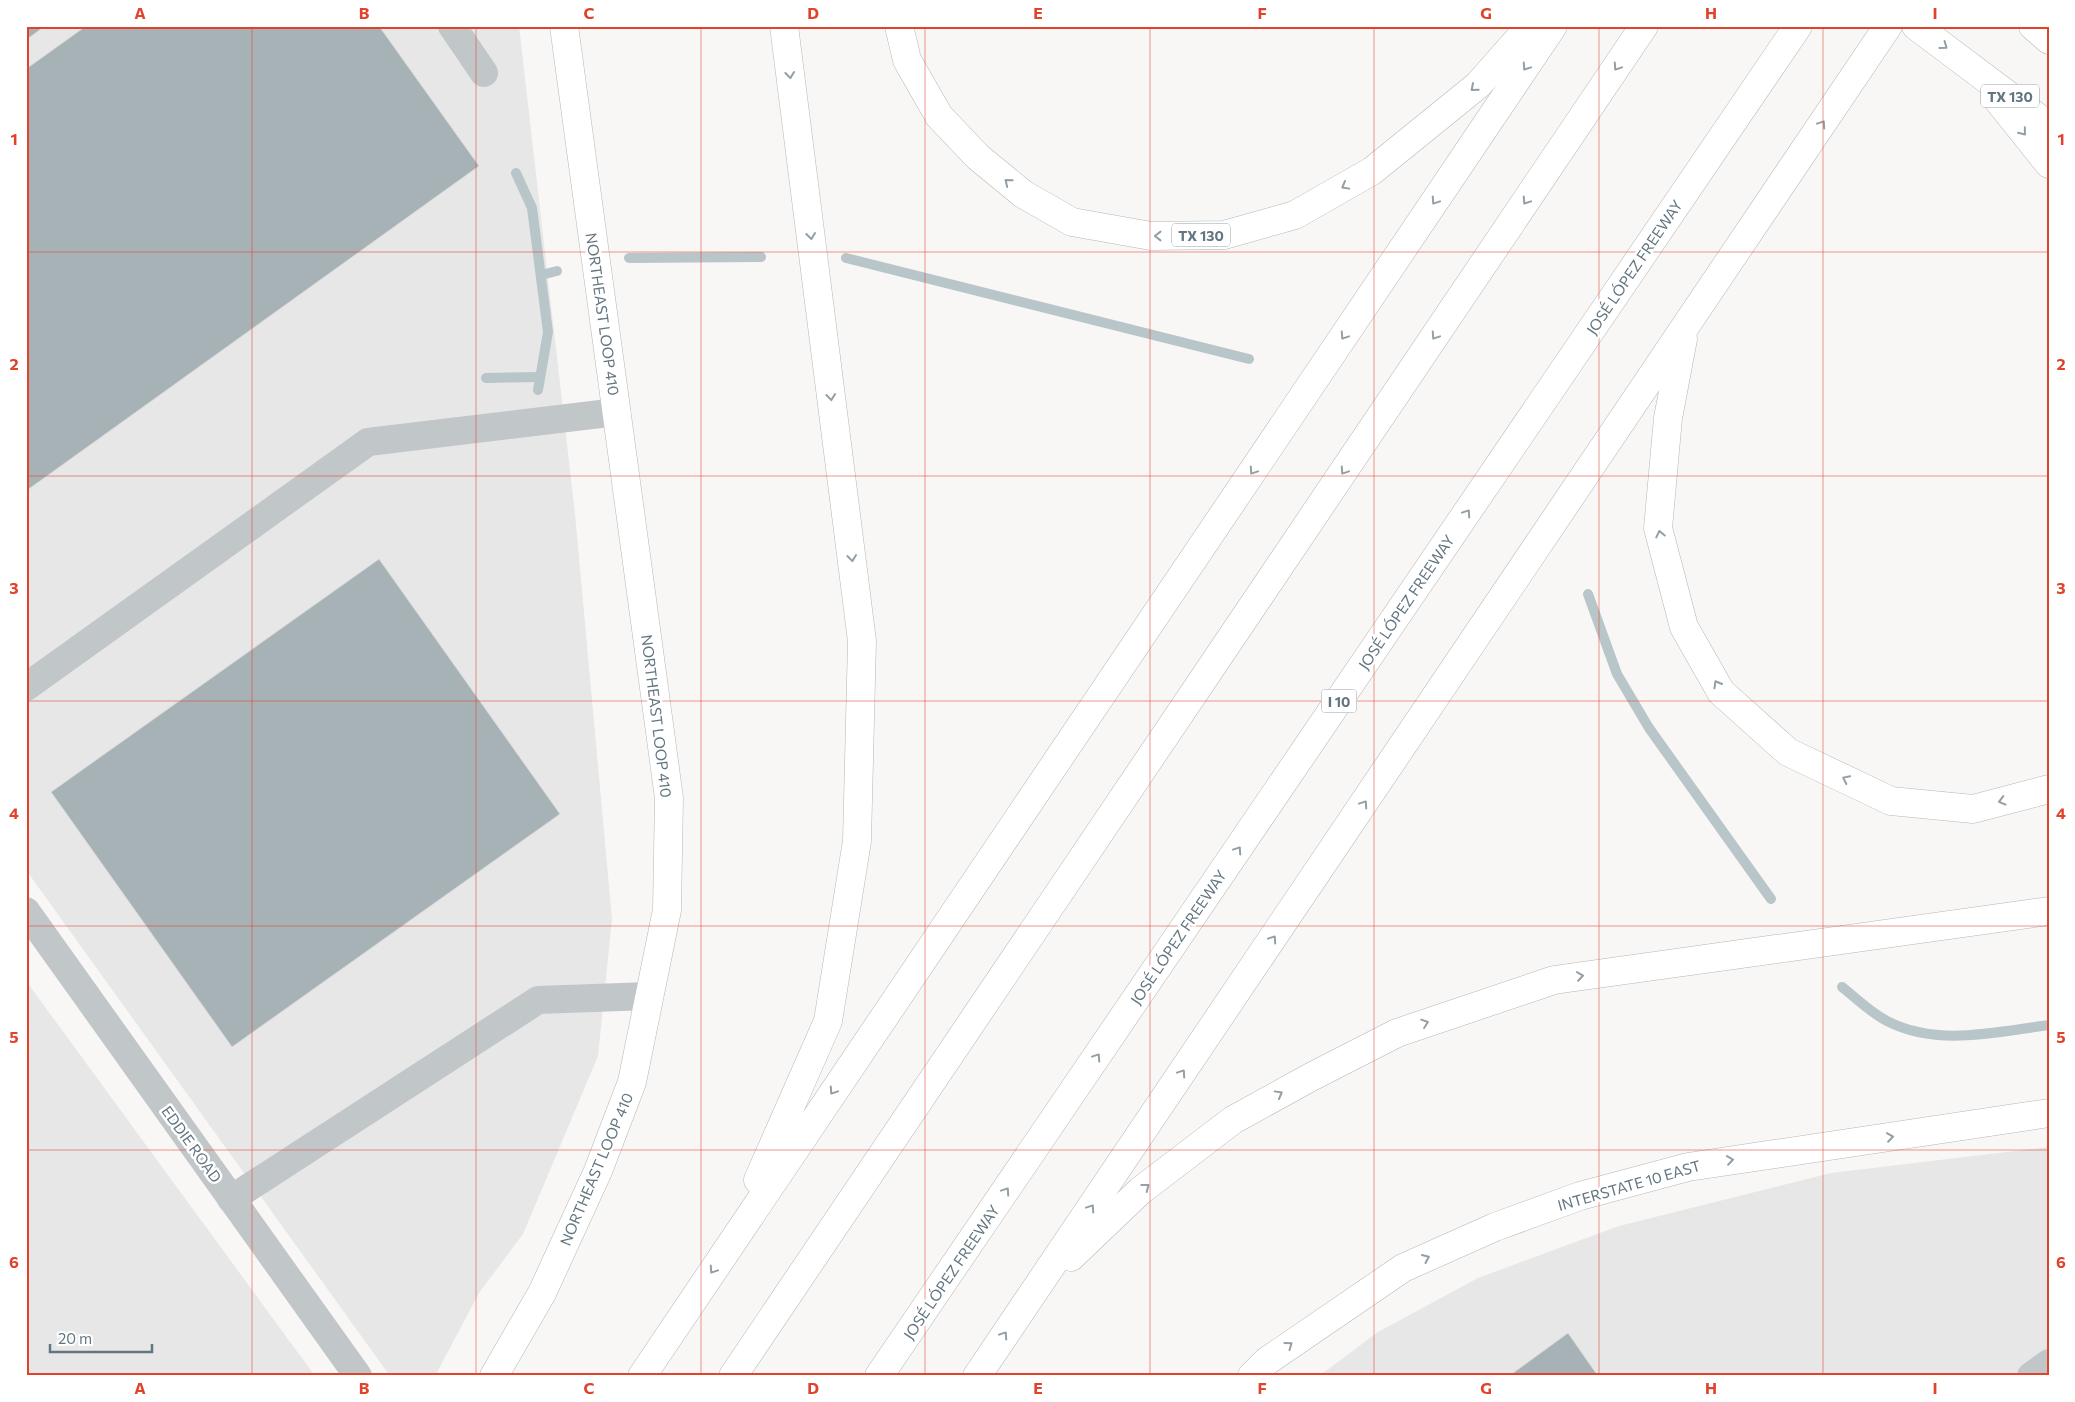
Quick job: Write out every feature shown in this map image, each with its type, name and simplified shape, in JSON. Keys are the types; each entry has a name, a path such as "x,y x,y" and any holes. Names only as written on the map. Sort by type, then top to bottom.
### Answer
{"main road":[{"name":"NORTHEAST LOOP 410","path":"494,1376 542,1293 598,1171 632,1082 667,910 669,798 564,26"},
{"path":"731,1242 828,1021 857,841 862,641 784,26"},
{"name":"TX 130","path":"899,26 908,60 939,116 978,157 1023,194 1072,222 1151,236 1224,235 1295,215 1372,171 1478,85 1530,26"},
{"path":"642,1376 1553,26"},
{"path":"733,1376 1644,26"},
{"name":"JOSÉ LÓPEZ FREEWAY","path":"879,1376 1798,26"},
{"path":"977,1376 1888,26"},
{"name":"TX 130","path":"1916,26 2049,126"},
{"path":"2033,26 2049,40"},
{"path":"1971,67 2049,164"},
{"path":"1686,327 1668,418 1658,528 1684,627 1721,692 1788,752 1891,802 1973,809 2049,788"},
{"path":"1034,1292 1140,1191 1233,1120 1397,1033 1554,980 2049,911"},
{"name":"INTERSTATE 10 EAST","path":"1252,1376 1267,1361 1403,1268 1495,1227 1580,1196 1688,1166 2049,1113"}],"street":[{"path":"452,26 484,73"},
{"path":"26,687 368,442 617,412"},
{"name":"EDDIE ROAD","path":"26,911 358,1376"},
{"path":"231,1199 538,1000 649,996"},
{"path":"2031,1376 2049,1363"}],"shaded area":[{"path":"26,26 519,26 575,514 612,919 598,1056 523,1234 479,1293 435,1376 390,1376 26,870"},
{"path":"26,981 315,1376 26,1376"},
{"path":"2049,1147 2049,1376 1319,1376 1378,1332 1478,1278 1619,1226 1831,1173"}],"building":[{"path":"26,26 45,26 26,40"},
{"path":"86,26 379,26 479,166 26,491 26,69"},
{"path":"379,559 560,814 232,1047 51,792"},
{"path":"1568,1333 1598,1376 1509,1376"}],"waterway":[{"path":"516,173 532,208 548,332 538,390"},
{"path":"629,258 761,257"},
{"path":"846,258 1249,359"},
{"path":"541,275 557,271"},
{"path":"486,378 540,377"},
{"path":"1588,594 1617,674 1649,728 1771,899"},
{"path":"1842,987 1881,1018 1906,1029 1926,1034 1946,1036 1988,1034 2049,1025"}]}
